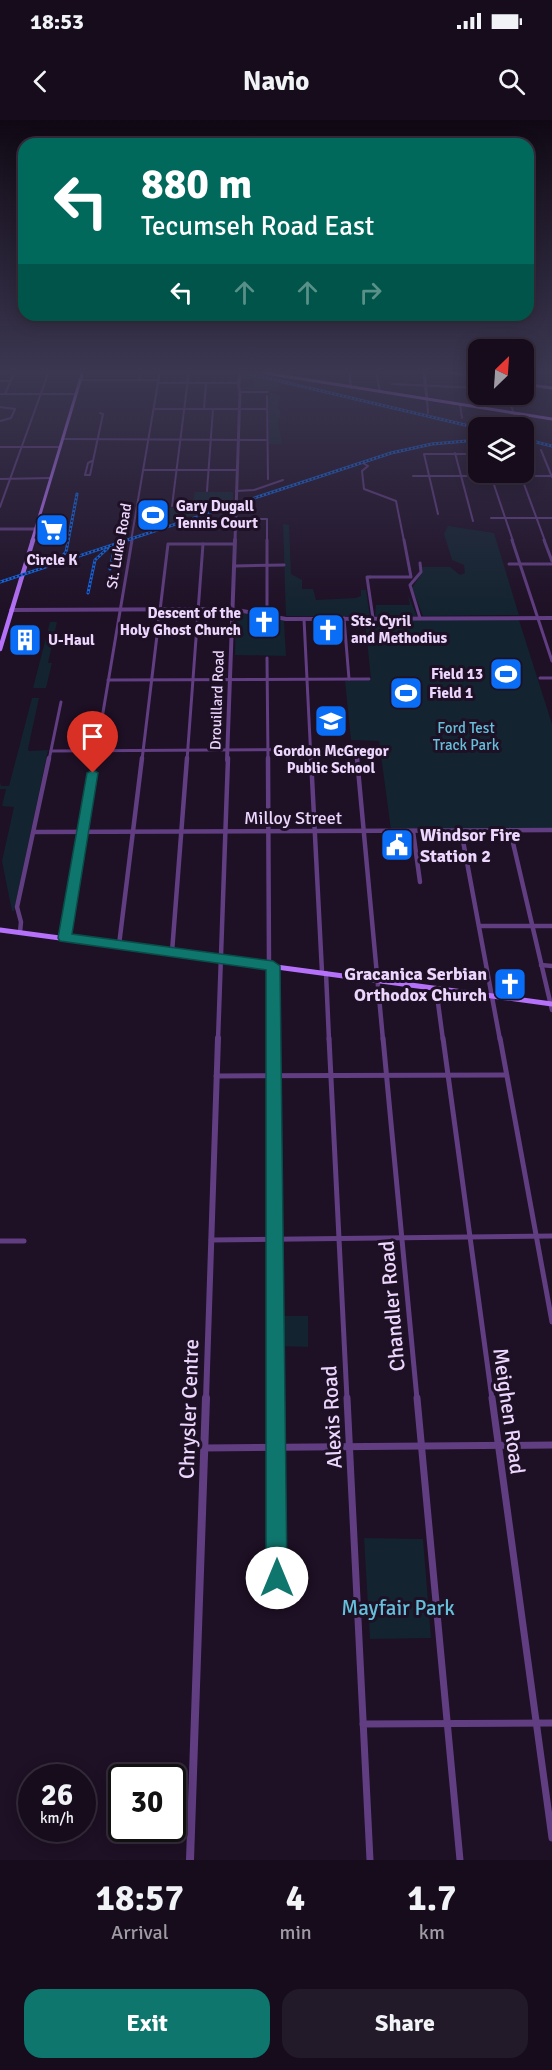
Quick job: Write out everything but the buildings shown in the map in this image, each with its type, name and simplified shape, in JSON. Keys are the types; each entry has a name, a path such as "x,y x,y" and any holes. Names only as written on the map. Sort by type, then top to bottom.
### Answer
{"main road":[{"path":"0,649 58,452"},
{"path":"0,930 172,951 552,1006"}],"street":[{"path":"0,507 20,452"},
{"path":"92,461 94,452"},
{"name":"St. Luke Road","path":"65,938 147,452"},
{"path":"172,506 179,452"},
{"path":"207,491 209,452"},
{"name":"Drouillard Road","path":"220,959 238,452"},
{"path":"267,452 268,479"},
{"path":"534,476 552,476 542,452"},
{"path":"455,453 473,521"},
{"path":"438,514 424,454 468,454"},
{"path":"363,462 368,466 362,471 364,489 396,501 411,577 370,577 369,591 373,618"},
{"path":"143,470 237,470"},
{"path":"413,476 468,476"},
{"path":"0,478 51,478"},
{"path":"236,491 249,490 282,480"},
{"path":"493,483 552,661"},
{"path":"509,564 552,562 524,483"},
{"path":"491,518 552,518"},
{"path":"235,519 267,519 267,616"},
{"path":"0,529 36,529"},
{"path":"20,529 31,532 34,536"},
{"path":"119,945 168,544 234,544"},
{"path":"172,951 203,544"},
{"path":"420,563 421,572 410,585 420,618"},
{"path":"234,566 284,566"},
{"path":"15,600 17,606 30,610"},
{"path":"12,610 232,609 267,616 304,619 552,618"},
{"path":"344,618 350,679"},
{"name":"Alexis Road","path":"304,619 331,1076 370,1860"},
{"path":"267,658 268,832 274,1076 277,1600"},
{"path":"540,678 552,678"},
{"path":"108,680 369,679"},
{"path":"20,932 21,922 17,907 61,702"},
{"name":"Chandler Road","path":"356,749 460,1860"},
{"path":"51,751 380,749"},
{"path":"510,830 552,1006"},
{"name":"Milloy Street","path":"34,832 552,830"},
{"path":"413,831 420,882"},
{"path":"461,831 552,1322"},
{"path":"479,926 552,926"},
{"name":"Chrysler Centre","path":"190,1860 220,959"},
{"path":"542,966 552,966"},
{"name":"Meighen Road","path":"436,988 446,1075 552,1838"},
{"path":"216,1076 506,1074"},
{"path":"211,1240 552,1236"},
{"path":"0,1241 24,1241"},
{"path":"204,1448 552,1445"},
{"path":"363,1724 552,1723"}],"green space":[{"path":"195,492 233,492 233,502 153,528 153,523 139,523 140,509 192,507"},
{"path":"283,524 289,525 291,574 302,580 302,589 313,589 316,600 356,598 361,596 361,590 366,590 370,616 286,616"},
{"path":"448,526 494,533 519,615 423,616 412,588 422,573 422,567 450,567 460,575 465,573 464,565 452,560 444,534"},
{"path":"408,595 417,616 375,616 376,605 410,605"},
{"path":"236,612 284,620 286,656 235,655"},
{"name":"Ford Test Track Park","path":"365,620 519,620 552,724 552,829 391,830 379,741 351,740 345,681 371,680"},
{"path":"50,622 57,622 48,663 52,663 46,688 33,688"},
{"path":"32,698 39,698 28,749 29,751 48,750 14,911 12,911 2,861 14,807 2,806 6,789 0,789 0,782 1,786 9,786"},
{"path":"280,1316 308,1316 308,1347 279,1346"},
{"name":"Mayfair Park","path":"364,1538 423,1539 431,1638 370,1639"}],"railway":[{"path":"0,582 395,452"},
{"path":"57,562 66,552 77,494"},
{"path":"110,569 114,551 126,543"},
{"path":"88,593 95,560 108,548"}],"place":[{"name":"Gary Dugall Tennis Court","path":"153,515"},
{"name":"Circle K","path":"52,530"},
{"name":"Descent of the Holy Ghost Church","path":"264,622"},
{"name":"Sts. Cyril and Methodius","path":"328,630"},
{"name":"U-Haul","path":"25,640"},
{"name":"Field 13","path":"506,674"},
{"name":"Field 1","path":"406,693"},
{"name":"Gordon McGregor Public School","path":"331,721"},
{"name":"Windsor Fire Station 2","path":"397,845"},
{"name":"Gracanica Serbian Orthodox Church","path":"510,984"}],"route":[{"path":"93,773 65,938 273,966 277,1578"}]}
